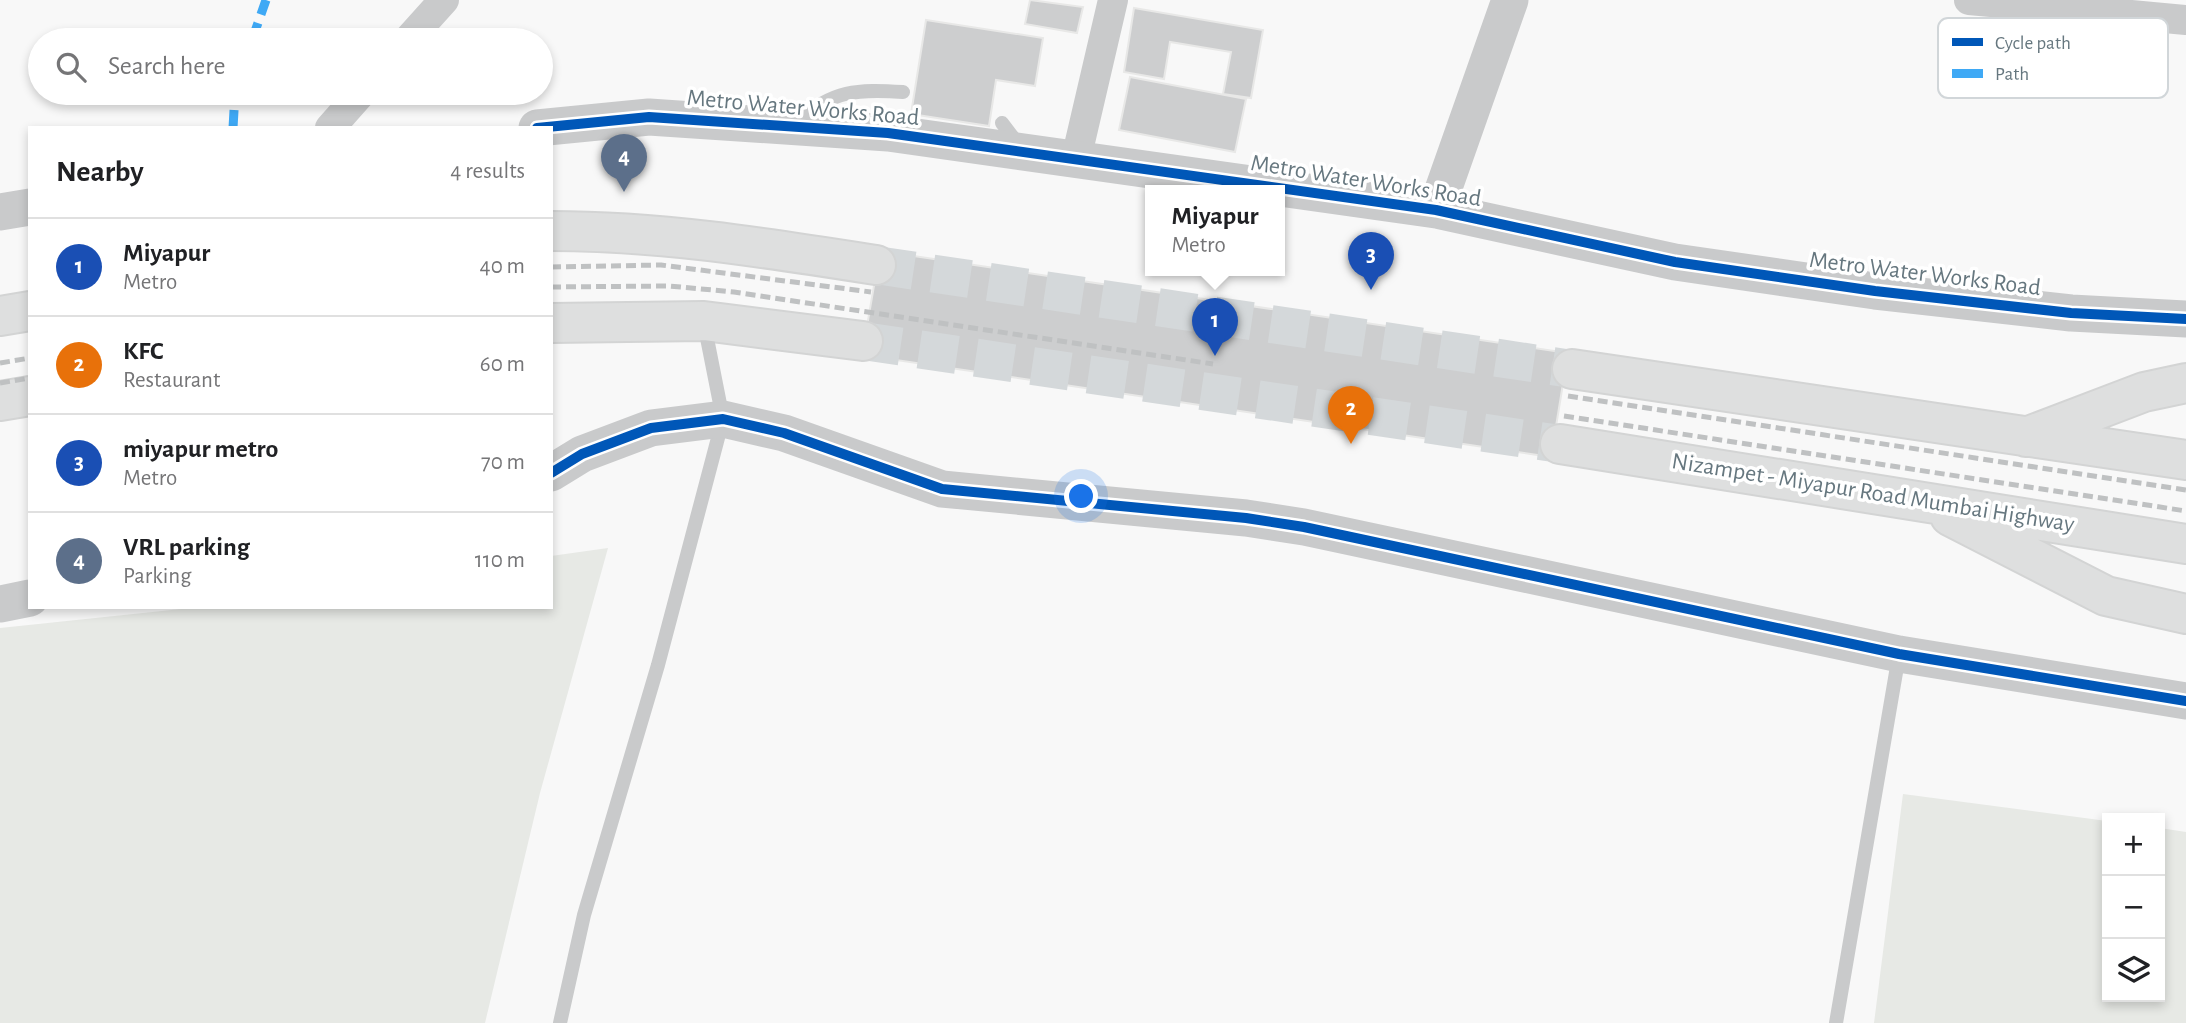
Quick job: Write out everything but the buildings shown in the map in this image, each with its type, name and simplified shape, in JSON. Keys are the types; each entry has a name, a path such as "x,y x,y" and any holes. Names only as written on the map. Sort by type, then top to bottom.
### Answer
{"highway":[{"path":"553,231 616,231 711,239 876,265"},
{"path":"0,316 28,311"},
{"path":"553,323 704,321 863,341"},
{"path":"1572,369 2186,460"},
{"path":"2024,438 2144,392 2186,383"},
{"path":"0,401 28,396"},
{"name":"Nizampet - Miyapur Road Mumbai Highway","path":"1560,444 2186,544"},
{"path":"1920,500 2106,596 2186,614"}],"street":[{"path":"419,28 444,0"},
{"path":"1076,159 1113,0"},
{"path":"1436,210 1510,0"},
{"path":"1969,0 2164,18"},
{"path":"2168,18 2186,20"},
{"path":"332,126 350,105"},
{"name":"Metro Water Works Road","path":"553,126 649,117 888,133 1260,185"},
{"name":"Metro Water Works Road","path":"1285,189 1436,210 1675,262 1875,291 2071,313 2186,320"},
{"path":"0,212 28,207"},
{"path":"553,472 582,454 651,428 723,419 784,433 942,489 1246,518 1304,527 1899,654 2186,701"},
{"path":"0,604 28,598"}],"lane":[{"path":"792,127 815,105 837,94 873,90 903,92"},
{"path":"1002,123 1024,152"},
{"path":"560,1023 584,915 658,664 723,419 704,321"},
{"path":"1836,1023 1899,654"}],"shaded area":[{"path":"608,548 540,793 485,1023 0,1023 0,628 181,609 553,609 553,556"},
{"path":"1903,794 2102,820 2102,1002 2165,1002 2165,829 2186,832 2186,1023 1874,1023"}],"tunnel":[{"path":"876,265 1572,369"},
{"path":"863,341 1560,444"}],"railway":[{"path":"553,267 661,265 871,292"},
{"path":"553,287 669,286 734,292 1213,364"},
{"path":"0,363 28,358"},
{"path":"0,383 28,378"},
{"path":"1568,396 2186,490"},
{"path":"1564,416 2186,511"}],"marked path":[{"path":"256,28 266,0"},
{"path":"233,126 234,105"}],"cycle path":[{"path":"553,126 649,117 888,133 1258,185"},
{"path":"1285,189 1436,210 1675,262 1875,291 2071,313 2186,319"},
{"path":"553,472 582,454 651,428 723,419 784,433 942,489 1246,518 1304,527 1899,654 2186,701"}],"place":[{"name":"VRL parking","path":"624,192"},
{"name":"miyapur metro","path":"1371,290"},
{"name":"Miyapur","path":"1215,356"},
{"name":"KFC","path":"1351,444"}]}
